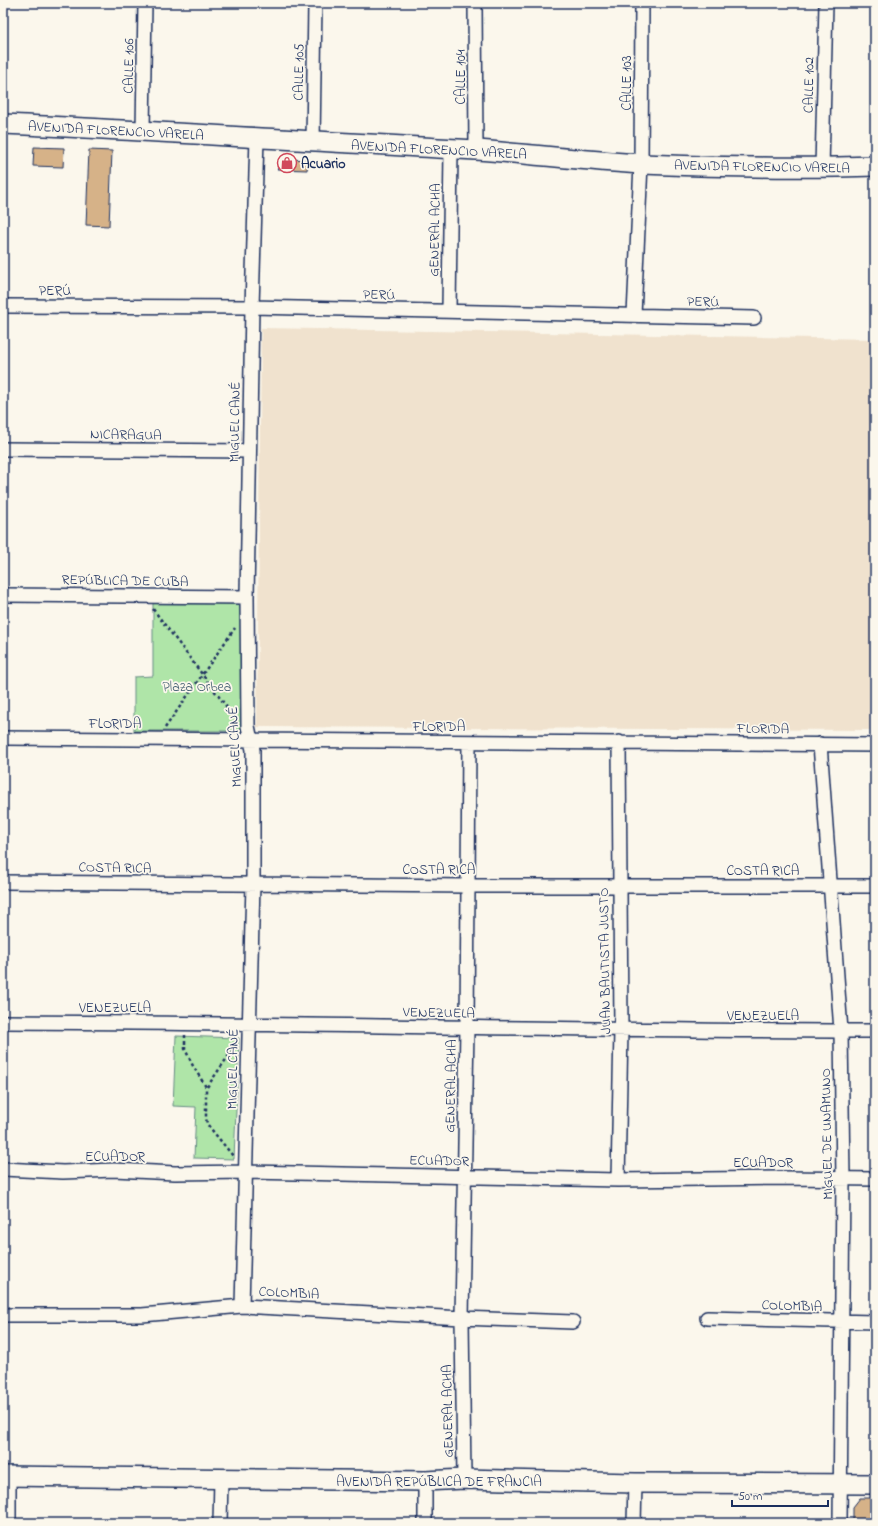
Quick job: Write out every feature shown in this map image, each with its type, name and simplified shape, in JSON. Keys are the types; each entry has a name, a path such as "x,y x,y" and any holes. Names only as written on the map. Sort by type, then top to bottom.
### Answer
{"main road":[{"name":"AVENIDA FLORENCIO VARELA","path":"3,124 143,130 314,142 451,150 476,150 641,164 822,168 875,166"},
{"name":"AVENIDA REPÚBLICA DE FRANCIA","path":"6,1476 425,1481 464,1479 634,1483 875,1484"}],"street":[{"name":"CALLE 106","path":"143,130 145,3"},
{"name":"CALLE 105","path":"314,142 315,3"},
{"name":"CALLE 104","path":"476,3 476,150"},
{"name":"CALLE 103","path":"641,164 642,3"},
{"name":"CALLE 102","path":"822,168 826,3"},
{"name":"MIGUEL CANÉ","path":"242,1306 253,884 253,750 248,726 247,604 252,307 257,138"},
{"name":"GENERAL ACHA","path":"449,311 451,150"},
{"path":"634,315 641,164"},
{"name":"PERÚ","path":"3,306 252,307 754,318"},
{"name":"NICARAGUA","path":"3,449 249,452"},
{"name":"REPÚBLICA DE CUBA","path":"3,595 144,597 247,604"},
{"name":"FLORIDA","path":"3,738 251,741 619,742 875,746"},
{"name":"GENERAL ACHA","path":"464,1479 462,1318 467,1028 469,742"},
{"name":"JUAN BAUTISTA JUSTO","path":"618,1180 621,1030 619,742"},
{"name":"MIGUEL DE UNAMUNO","path":"820,744 841,1031 843,1179 840,1523"},
{"name":"COSTA RICA","path":"3,882 467,886 875,886"},
{"name":"VENEZUELA","path":"3,1022 184,1023 621,1030 875,1031"},
{"name":"ECUADOR","path":"3,1169 63,1172 114,1170 175,1173 246,1172 618,1180 783,1178 875,1179"},
{"name":"COLOMBIA","path":"3,1315 142,1315 242,1306 462,1318 573,1322"},
{"name":"COLOMBIA","path":"707,1318 875,1322"},
{"path":"6,1476 9,1523"},
{"path":"220,1479 220,1523"},
{"path":"425,1481 425,1523"},
{"path":"634,1483 634,1523"}],"path":[{"path":"144,597 203,674 251,741"},
{"path":"158,739 203,674 247,604"},
{"path":"184,1023 185,1049 193,1066 206,1087 207,1124 246,1172"},
{"path":"206,1087 249,1025"}],"shaded area":[{"path":"261,328 875,339 875,730 257,727"}],"green space":[{"name":"Plaza Orbea","path":"153,598 241,602 241,731 134,731 134,677 153,676"},
{"path":"176,1036 239,1038 234,1159 194,1158 196,1107 173,1106"}],"building":[{"path":"34,147 64,148 63,167 33,166"},
{"path":"89,150 112,151 109,226 86,225"},
{"path":"288,159 308,160 307,170 277,169"},
{"path":"860,1498 875,1498 875,1521 853,1521 853,1507"}],"place":[{"name":"Acuario","path":"287,163"}]}
